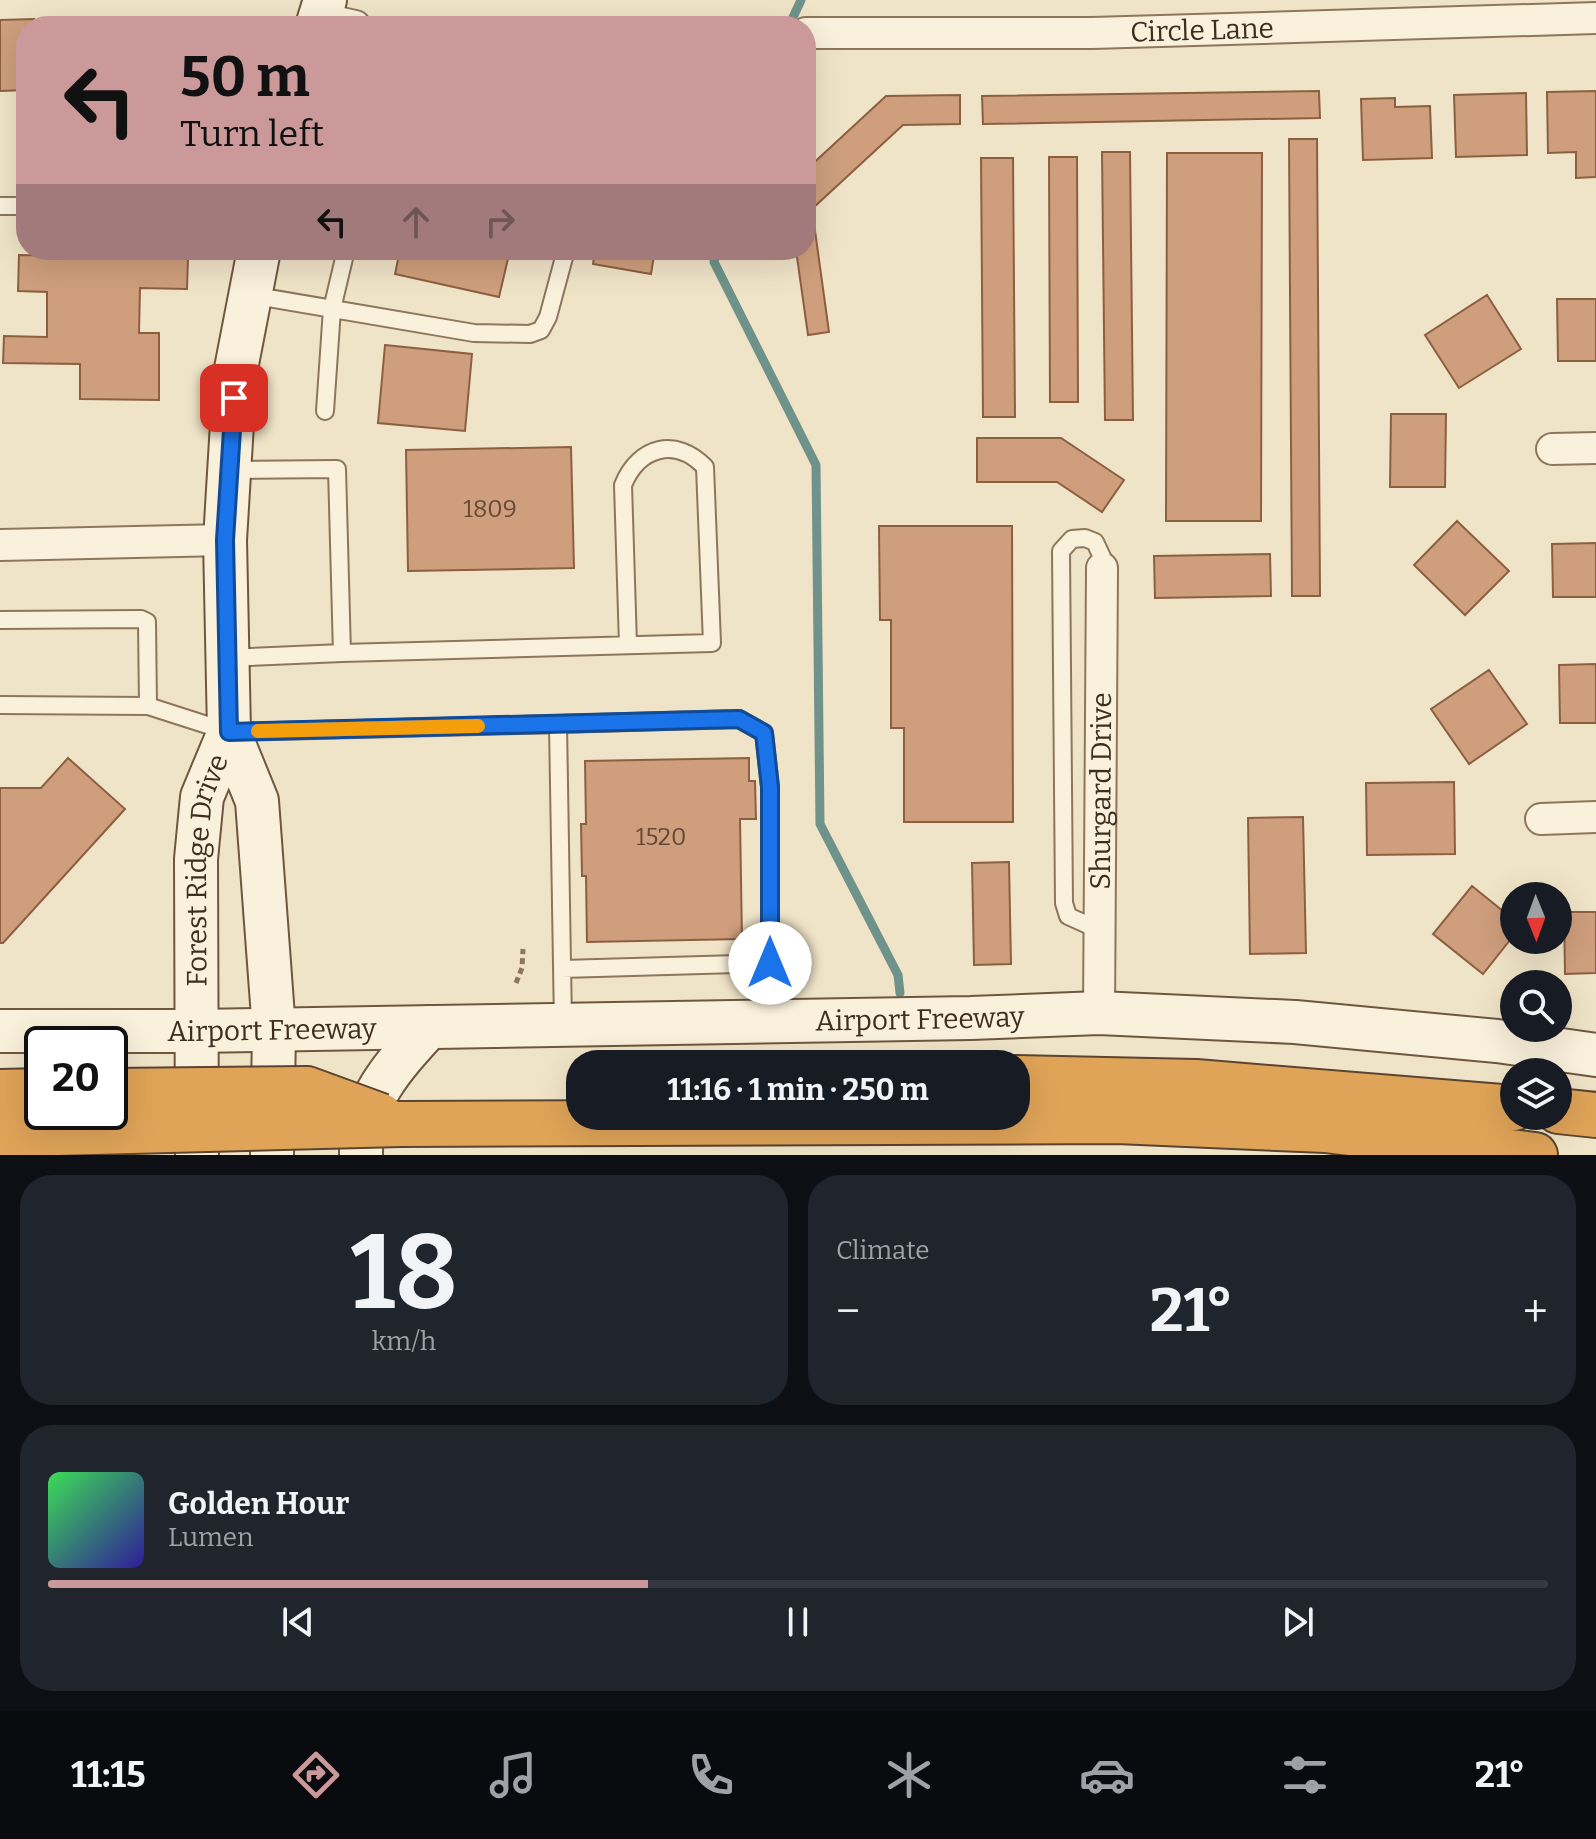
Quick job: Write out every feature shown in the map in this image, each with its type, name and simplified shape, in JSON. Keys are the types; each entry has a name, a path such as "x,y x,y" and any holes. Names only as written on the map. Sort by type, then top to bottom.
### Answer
{"highway":[{"path":"1030,1078 1196,1082 1500,1107"},
{"path":"128,1092 307,1089 419,1124"},
{"path":"0,1092 24,1091"},
{"path":"1572,1112 1596,1115"},
{"path":"1030,1120 1293,1129 1535,1155"},
{"path":"0,1135 566,1122"}],"main road":[{"name":"Forest Ridge Drive","path":"257,260 235,374 225,540 229,732 257,801 274,1030 272,1155"},
{"name":"Forest Ridge Drive","path":"197,1155 196,859 202,797 229,732"},
{"name":"Airport Freeway","path":"128,1035 1099,1013 1295,1022 1497,1041 1596,1055"},
{"path":"361,1155 369,1108 384,1078 429,1027"},
{"name":"Airport Freeway","path":"0,1031 24,1033"},
{"path":"114,1130 114,1155"}],"street":[{"name":"Circle Lane","path":"816,33 1092,33 1596,18"},
{"path":"1552,449 1596,448"},
{"path":"0,545 225,540"},
{"name":"Shurgard Drive","path":"1099,1013 1102,568"},
{"path":"1541,819 1596,817"}],"lane":[{"path":"325,411 332,309 344,260"},
{"path":"250,294 474,333 530,334 541,330 548,317 563,260"},
{"path":"228,658 712,643 705,467 694,455 676,448 650,453 635,462 623,485 628,645"},
{"path":"229,470 337,469 342,653"},
{"path":"1099,930 1068,916 1064,903 1061,551 1072,539 1085,538 1095,542 1102,557 1102,568"},
{"path":"0,620 141,619 147,622 148,706"},
{"path":"0,705 148,706 229,732 739,719 764,733 770,787 770,963 562,969"},
{"path":"558,724 563,1024"}],"path":[{"path":"516,983 522,968 523,949"}],"building":[{"path":"0,20 16,20 16,90 0,91"},
{"path":"1319,91 1320,118 983,124 982,96"},
{"path":"1596,91 1596,177 1576,178 1576,152 1548,153 1547,92"},
{"path":"1526,93 1527,155 1456,157 1454,95"},
{"path":"960,95 960,124 903,125 816,205 816,161 886,96"},
{"path":"1395,98 1395,107 1430,106 1432,158 1363,160 1361,99"},
{"path":"1289,139 1317,139 1320,596 1292,596"},
{"path":"1102,152 1130,152 1133,420 1105,420"},
{"path":"1167,153 1262,153 1261,521 1166,521"},
{"path":"1049,157 1077,157 1078,402 1050,402"},
{"path":"981,158 1013,158 1015,417 983,417"},
{"path":"816,238 829,332 808,335 797,260 816,260"},
{"path":"19,260 188,260 187,289 140,288 139,333 159,333 159,400 80,399 80,364 3,363 4,336 47,337 47,292 18,291"},
{"path":"398,260 508,260 499,297 395,274"},
{"path":"594,260 653,260 651,274 593,264"},
{"path":"1487,295 1521,349 1459,388 1425,335"},
{"path":"1557,299 1596,299 1596,361 1558,361"},
{"path":"385,345 472,354 465,431 378,423"},
{"path":"1391,414 1446,414 1445,487 1390,487"},
{"path":"977,438 1061,438 1124,480 1102,512 1057,482 977,482"},
{"path":"571,447 574,568 408,571 406,450"},
{"path":"1457,521 1509,571 1465,615 1414,565"},
{"path":"879,526 1012,526 1013,822 904,822 904,728 891,728 891,620 880,620"},
{"path":"1596,543 1596,597 1553,597 1552,544"},
{"path":"1270,554 1271,596 1155,598 1154,556"},
{"path":"1596,664 1596,723 1560,723 1559,665"},
{"path":"1489,670 1527,724 1469,764 1431,709"},
{"path":"68,758 125,809 0,943 0,788 41,788"},
{"path":"749,758 749,781 755,781 756,819 740,819 742,939 587,942 581,824 586,824 585,761"},
{"path":"1454,782 1455,854 1367,855 1366,783"},
{"path":"1303,817 1306,953 1250,954 1248,818"},
{"path":"1009,862 1011,964 974,965 972,863"},
{"path":"1472,886 1500,909 1500,953 1483,974 1433,934"},
{"path":"1572,912 1596,912 1596,973 1572,974 1572,970 1565,970 1565,954 1572,954"}],"waterway":[{"path":"794,16 801,0"},
{"path":"714,260 816,465 820,824 898,975 900,993"}],"slow traffic":[{"path":"258,731 478,726"}],"route":[{"path":"234,398 225,540 229,732 739,719 764,733 770,787 770,963"}]}
